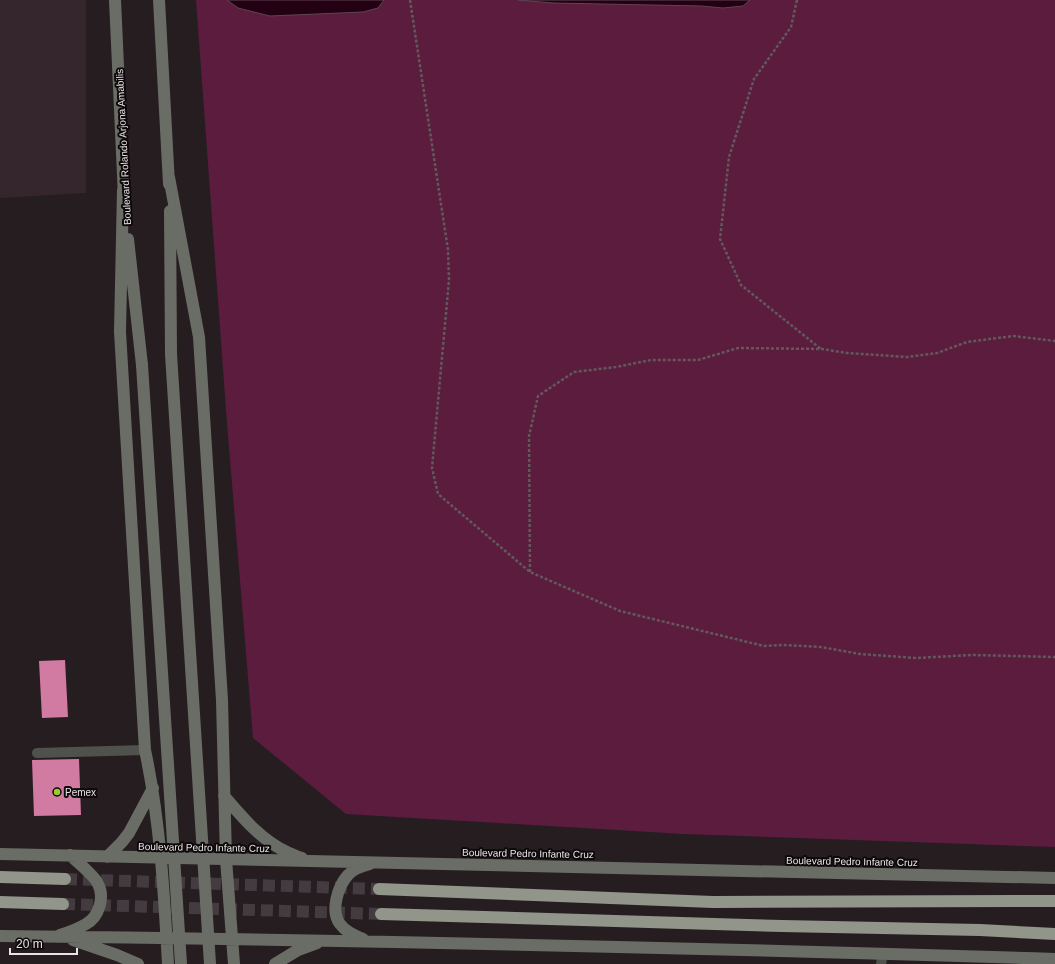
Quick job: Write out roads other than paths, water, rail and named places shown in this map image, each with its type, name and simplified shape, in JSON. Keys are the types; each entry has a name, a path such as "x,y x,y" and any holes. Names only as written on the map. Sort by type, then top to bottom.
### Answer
{"highway":[{"path":"0,877 65,879"},
{"path":"379,889 713,902 1055,901"},
{"path":"0,902 63,904"},
{"path":"381,914 528,917 782,926 980,930 1055,934"}],"street":[{"name":"Boulevard Rolando Arjona Amabilis","path":"115,0 123,190 142,365 181,964"},
{"path":"159,0 169,177 171,354 210,964"},
{"path":"169,177 199,337 222,700 226,859 234,964"},
{"path":"123,190 120,332 145,750 153,788 161,857 168,964"},
{"path":"107,857 129,833 153,788"},
{"path":"224,796 248,824 278,848 299,857 327,862"},
{"name":"Boulevard Pedro Infante Cruz","path":"0,854 1055,878"},
{"path":"60,937 87,924 97,912 101,903 102,893 98,882 70,855"},
{"path":"368,941 348,933 343,928 339,923 335,906 339,890 348,874 361,867 379,862"},
{"path":"0,936 368,941 882,959 1055,959"},
{"path":"60,937 117,955 138,964"},
{"path":"275,964 298,950 321,941"}],"lane":[{"path":"37,754 145,750"}],"tunnel":[{"path":"65,879 379,889"},
{"path":"63,904 381,914"}],"place":[{"name":"Pemex","path":"57,792"}]}
